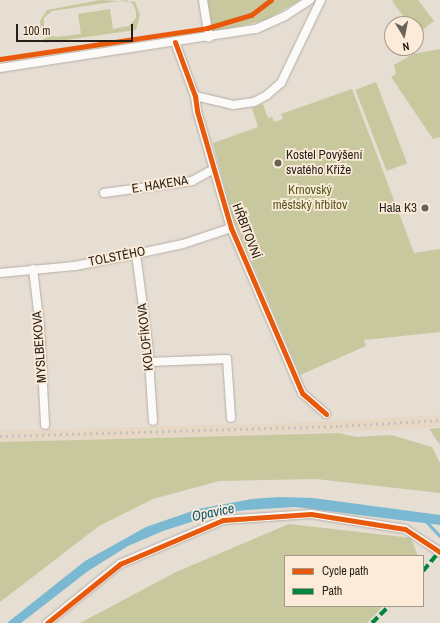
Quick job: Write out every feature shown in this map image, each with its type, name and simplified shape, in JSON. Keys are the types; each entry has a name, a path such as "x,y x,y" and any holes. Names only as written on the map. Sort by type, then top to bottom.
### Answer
{"street":[{"path":"203,0 208,38"},
{"path":"0,68 208,38 256,29 285,16 310,0"},
{"path":"195,96 233,105 254,102 268,95 281,84 321,0"},
{"name":"HŘBITOVNÍ","path":"175,42 195,96 197,111 231,228 302,393 326,414"},
{"name":"E. HAKENA","path":"104,193 192,181 214,169"},
{"name":"TOLSTÉHO","path":"0,273 75,266 183,244 231,228"},
{"name":"KOLOFÍKOVA","path":"136,254 149,362 153,421"},
{"name":"MYSLBEKOVA","path":"33,270 40,328 45,425"},
{"path":"149,362 227,359 231,418"},
{"path":"47,623 120,564 223,520 311,514 405,529 440,552"}],"shaded area":[{"path":"440,415 440,427 397,430 0,442 0,431 294,423"}],"green space":[{"path":"100,0 119,1 52,11 44,18 44,29 49,35 56,37 81,34 78,14 110,9 113,29 129,26 136,18 136,11 133,4 129,2 135,2 140,15 136,30 44,43 43,39 48,38 41,30 40,21 47,10"},
{"path":"205,0 300,0 266,20 211,33"},
{"path":"418,0 434,21 424,29 424,16 403,16 392,1"},
{"path":"440,49 440,137 433,139 391,77 396,74 394,65 410,56 424,56 424,52"},
{"path":"376,82 407,163 387,171 355,90"},
{"name":"Krnovský městský hřbitov","path":"352,89 414,253 440,249 440,332 364,340 366,346 300,375 232,215 213,143 258,127 252,108 263,104 268,118 272,117 274,122 283,119 281,114"},
{"path":"440,428 440,445 429,429"},
{"path":"339,433 356,437 391,435 432,447 440,463 440,493 316,479 219,481 153,499 99,526 0,602 0,442"},
{"path":"289,524 411,538 418,555 284,555 284,607 382,607 367,623 80,623 176,572"}],"water":[{"name":"Opavice","path":"280,497 313,498 440,515 440,525 295,507 246,510 216,514 163,531 128,546 88,571 21,623 7,623 85,561 146,527 198,509 252,499"}],"waterway":[{"path":"427,522 440,536"}],"railway":[{"path":"0,436 340,426 440,420"}],"marked path":[{"path":"424,570 438,553"},
{"path":"372,623 388,607"}],"cycle path":[{"path":"0,59 207,28 251,15 271,0"},
{"path":"175,42 195,96 197,111 231,228 302,393 326,414"},
{"path":"47,623 120,564 223,520 311,514 405,529 440,552"}],"place":[{"name":"Kostel Povýšení svatého Kříže","path":"278,163"},
{"name":"Hala K3","path":"425,208"}]}
